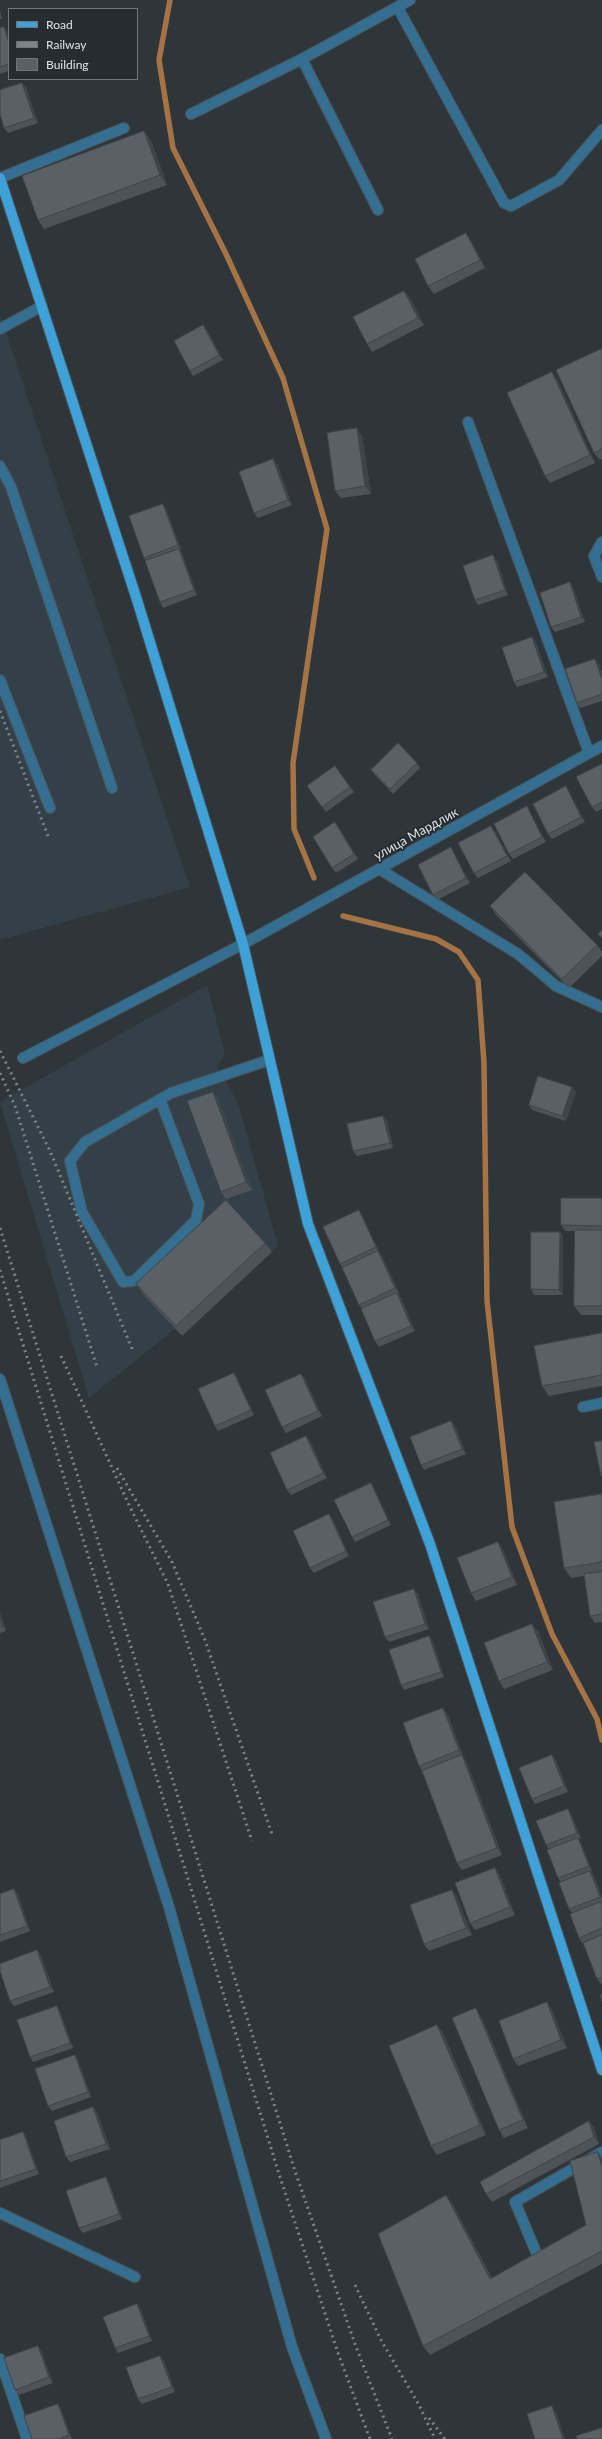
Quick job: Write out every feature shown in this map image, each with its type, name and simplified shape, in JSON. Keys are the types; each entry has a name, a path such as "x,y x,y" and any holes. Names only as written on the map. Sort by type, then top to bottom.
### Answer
{"main road":[{"path":"0,178 137,600 243,944 308,1224 430,1544 602,2070"}],"street":[{"path":"191,114 302,59 398,8 410,0"},
{"path":"398,8 504,203 511,206 559,180 602,130"},
{"path":"302,59 378,210"},
{"path":"0,178 124,128"},
{"path":"0,329 42,306"},
{"path":"468,422 589,754"},
{"path":"0,466 11,487 112,788"},
{"path":"602,542 594,556 602,576"},
{"path":"0,680 50,808"},
{"name":"улица Мардлик","path":"23,1058 243,944 602,746"},
{"path":"380,869 518,954 556,986 602,1007"},
{"path":"160,1100 199,1204 196,1220 134,1281 123,1282 82,1212 70,1161 85,1142 171,1093 269,1060"},
{"path":"0,1379 168,1906 292,2347 326,2439"},
{"path":"583,1407 602,1403"},
{"path":"536,2252 515,2202 602,2152"},
{"path":"0,2213 135,2277"},
{"path":"0,2359 27,2439"}],"shaded area":[{"path":"0,315 190,887 0,940"},
{"path":"207,985 225,1054 217,1066 238,1103 278,1246 89,1398 0,1102"}],"building":[{"path":"4,27 8,40 8,64 0,67 0,28"},
{"path":"22,83 34,118 4,128 0,114 0,90"},
{"path":"144,131 160,175 38,220 22,176"},
{"path":"466,233 480,260 428,286 415,259"},
{"path":"404,291 418,318 367,344 353,317"},
{"path":"203,325 219,355 190,371 174,341"},
{"path":"601,349 602,449 594,453 556,370"},
{"path":"552,372 590,455 545,476 507,393"},
{"path":"357,428 365,486 335,491 327,433"},
{"path":"273,459 288,500 254,513 239,472"},
{"path":"163,504 178,545 144,558 129,516"},
{"path":"179,549 194,590 160,602 145,561"},
{"path":"493,555 505,590 475,600 463,566"},
{"path":"570,582 581,617 551,627 540,593"},
{"path":"532,637 544,672 514,682 502,648"},
{"path":"595,659 602,679 602,694 577,703 565,669"},
{"path":"398,743 417,763 390,789 371,770"},
{"path":"602,764 602,802 592,807 576,777"},
{"path":"335,766 350,787 322,807 307,786"},
{"path":"566,786 581,817 548,834 533,804"},
{"path":"527,806 542,837 509,854 494,824"},
{"path":"335,822 354,854 332,868 313,837"},
{"path":"491,826 507,856 474,873 458,843"},
{"path":"451,847 466,878 433,895 418,865"},
{"path":"525,872 597,945 562,979 490,906"},
{"path":"602,930 602,938 598,934"},
{"path":"538,1076 572,1087 562,1116 529,1105"},
{"path":"213,1092 246,1182 221,1192 187,1101"},
{"path":"383,1116 390,1143 353,1151 347,1124"},
{"path":"561,1198 602,1198 602,1226 561,1225"},
{"path":"226,1200 265,1243 176,1326 136,1284"},
{"path":"359,1210 376,1247 340,1264 323,1227"},
{"path":"575,1230 602,1230 602,1306 574,1306"},
{"path":"531,1232 560,1232 559,1290 531,1289"},
{"path":"378,1251 395,1288 359,1305 342,1268"},
{"path":"397,1293 411,1326 375,1341 361,1309"},
{"path":"602,1333 602,1375 542,1386 534,1346"},
{"path":"234,1373 251,1410 215,1426 198,1389"},
{"path":"301,1374 318,1411 282,1427 265,1390"},
{"path":"451,1421 462,1449 421,1465 410,1437"},
{"path":"306,1436 323,1473 287,1490 270,1453"},
{"path":"602,1441 602,1476 601,1476 594,1442"},
{"path":"371,1483 388,1520 352,1537 334,1500"},
{"path":"602,1494 602,1562 564,1568 554,1502"},
{"path":"329,1514 346,1551 310,1568 293,1531"},
{"path":"498,1542 512,1577 471,1593 457,1558"},
{"path":"602,1572 602,1614 590,1616 584,1574"},
{"path":"414,1589 425,1624 385,1637 373,1602"},
{"path":"532,1624 547,1662 499,1681 484,1643"},
{"path":"429,1636 441,1672 401,1685 389,1650"},
{"path":"443,1708 459,1750 419,1766 403,1723"},
{"path":"462,1755 497,1848 457,1863 422,1771"},
{"path":"552,1755 564,1786 532,1799 519,1768"},
{"path":"568,1809 577,1833 546,1845 536,1821"},
{"path":"578,1838 589,1866 558,1878 547,1850"},
{"path":"495,1868 510,1907 470,1923 455,1883"},
{"path":"590,1871 600,1897 569,1909 559,1883"},
{"path":"14,1889 27,1926 0,1935 0,1894"},
{"path":"452,1890 466,1928 424,1944 410,1905"},
{"path":"601,1902 602,1928 579,1938 570,1914"},
{"path":"602,1935 602,1977 597,1979 583,1943"},
{"path":"37,1950 50,1987 10,2001 0,1971 0,1964"},
{"path":"547,2002 561,2040 513,2059 499,2021"},
{"path":"57,2006 70,2043 30,2057 17,2020"},
{"path":"476,2008 523,2120 499,2130 452,2018"},
{"path":"437,2025 480,2125 431,2146 389,2046"},
{"path":"75,2055 88,2092 48,2106 35,2069"},
{"path":"93,2107 106,2144 66,2157 54,2121"},
{"path":"589,2121 594,2137 486,2194 480,2182"},
{"path":"23,2132 36,2169 0,2181 0,2140"},
{"path":"598,2152 602,2167 602,2251 423,2346 378,2234 446,2195 490,2279 586,2225 570,2161"},
{"path":"106,2177 119,2214 79,2228 66,2191"},
{"path":"137,2304 149,2336 115,2348 103,2317"},
{"path":"38,2346 49,2377 15,2390 4,2358"},
{"path":"160,2356 172,2387 138,2399 126,2368"},
{"path":"58,2404 69,2435 59,2439 32,2439 24,2416"},
{"path":"552,2406 563,2439 535,2439 527,2414"},
{"path":"602,2428 602,2439 577,2439 576,2436"}],"waterway":[{"path":"170,0 159,60 173,148 226,254 283,378 327,529 293,763 294,829 314,878"},
{"path":"343,916 436,939 459,952 478,980 484,1063 487,1301 512,1527 552,1634 597,1719 602,1740"}],"railway":[{"path":"0,711 48,836"},
{"path":"0,1051 50,1151 133,1351"},
{"path":"0,1073 15,1106 97,1367"},
{"path":"0,1228 295,2171 355,2344 392,2439"},
{"path":"0,1270 279,2174 338,2353 370,2439"},
{"path":"61,1356 129,1505 168,1584 252,1841"},
{"path":"117,1468 172,1562 205,1640 272,1834"},
{"path":"355,2285 381,2340 419,2405 435,2439"},
{"path":"429,2418 445,2439"}]}
